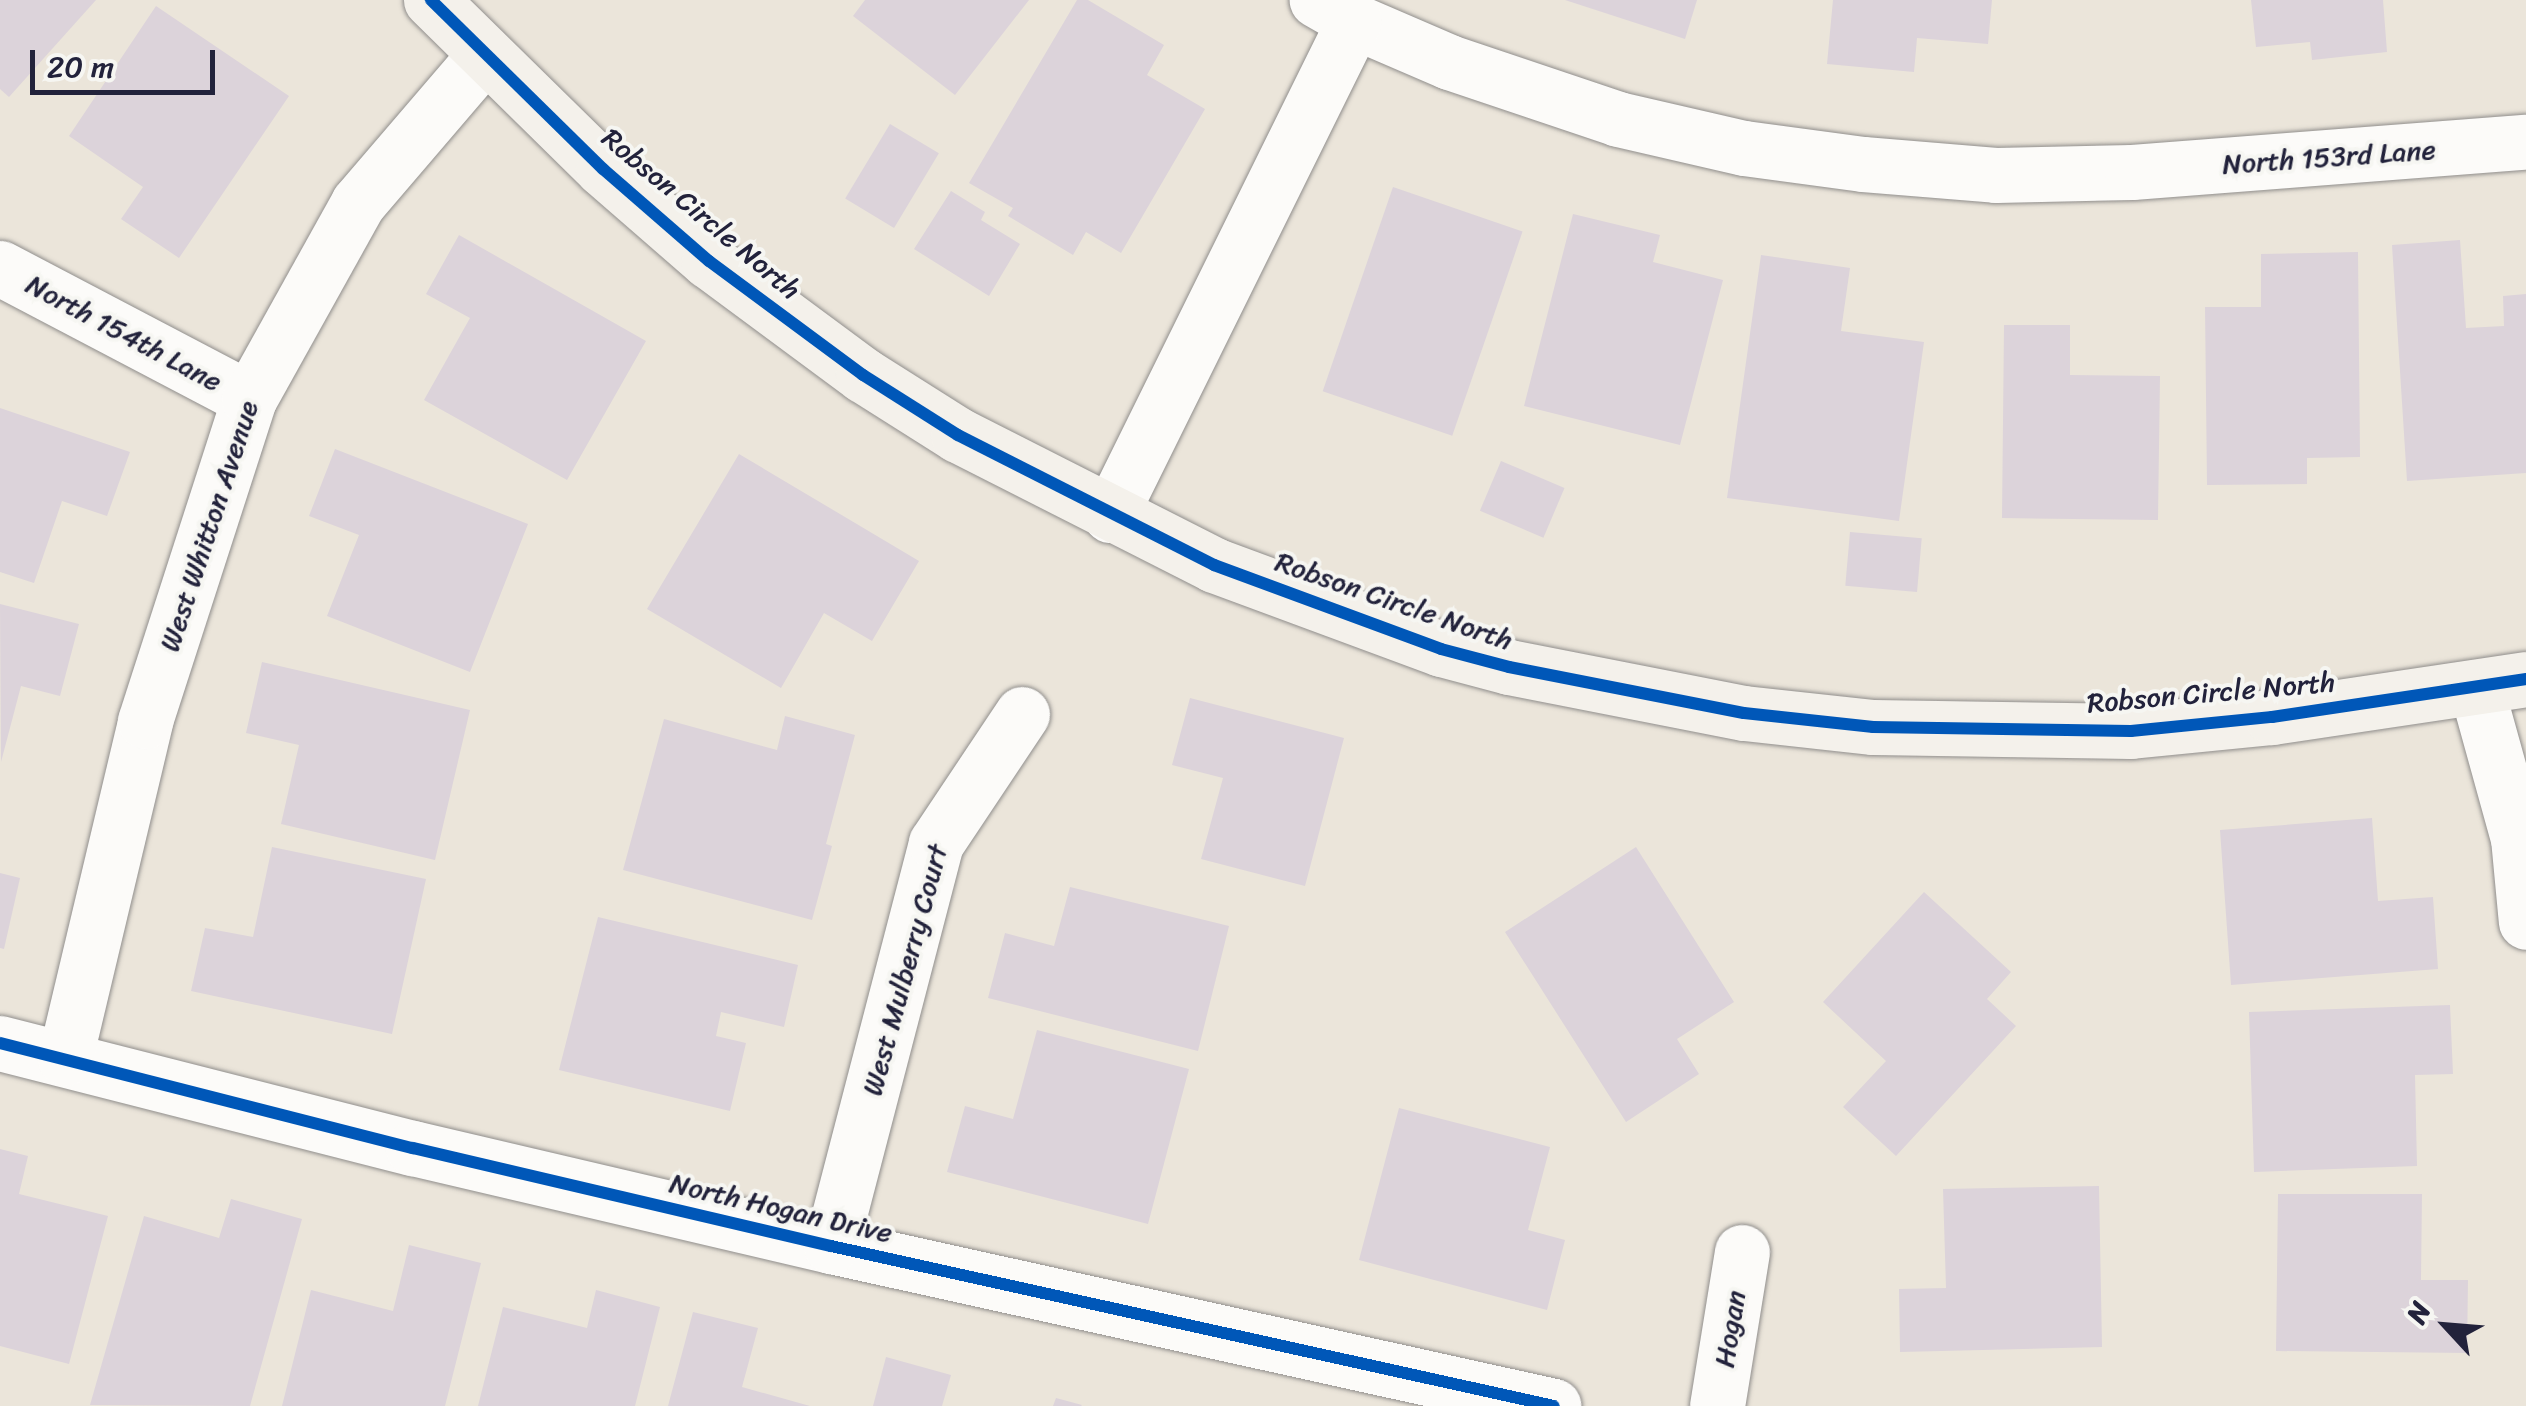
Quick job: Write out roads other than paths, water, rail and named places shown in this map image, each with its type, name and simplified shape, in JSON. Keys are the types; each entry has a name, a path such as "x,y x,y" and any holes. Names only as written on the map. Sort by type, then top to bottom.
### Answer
{"street":[{"name":"Robson Circle North","path":"431,0 603,169 710,261 863,375 958,435 1110,516 1214,565 1442,649 1509,667 1744,714 1873,728 2132,731 2272,717 2501,683"},
{"name":"North 153rd Lane","path":"1335,10 1449,62 1618,119 1744,148 1863,164 1996,175 2132,172 2526,142"},
{"path":"1110,516 1335,10"},
{"name":"West Whitton Avenue","path":"65,1058 145,722 249,398 358,203 484,56"},
{"name":"North 154th Lane","path":"0,268 249,398"},
{"path":"2501,683 2526,922"},
{"name":"West Mulberry Court","path":"831,1246 936,843 1022,714"},
{"name":"North Hogan Drive","path":"0,1043 414,1148 831,1246 1554,1406"},
{"name":"Hogan","path":"1717,1406 1742,1252"}]}
